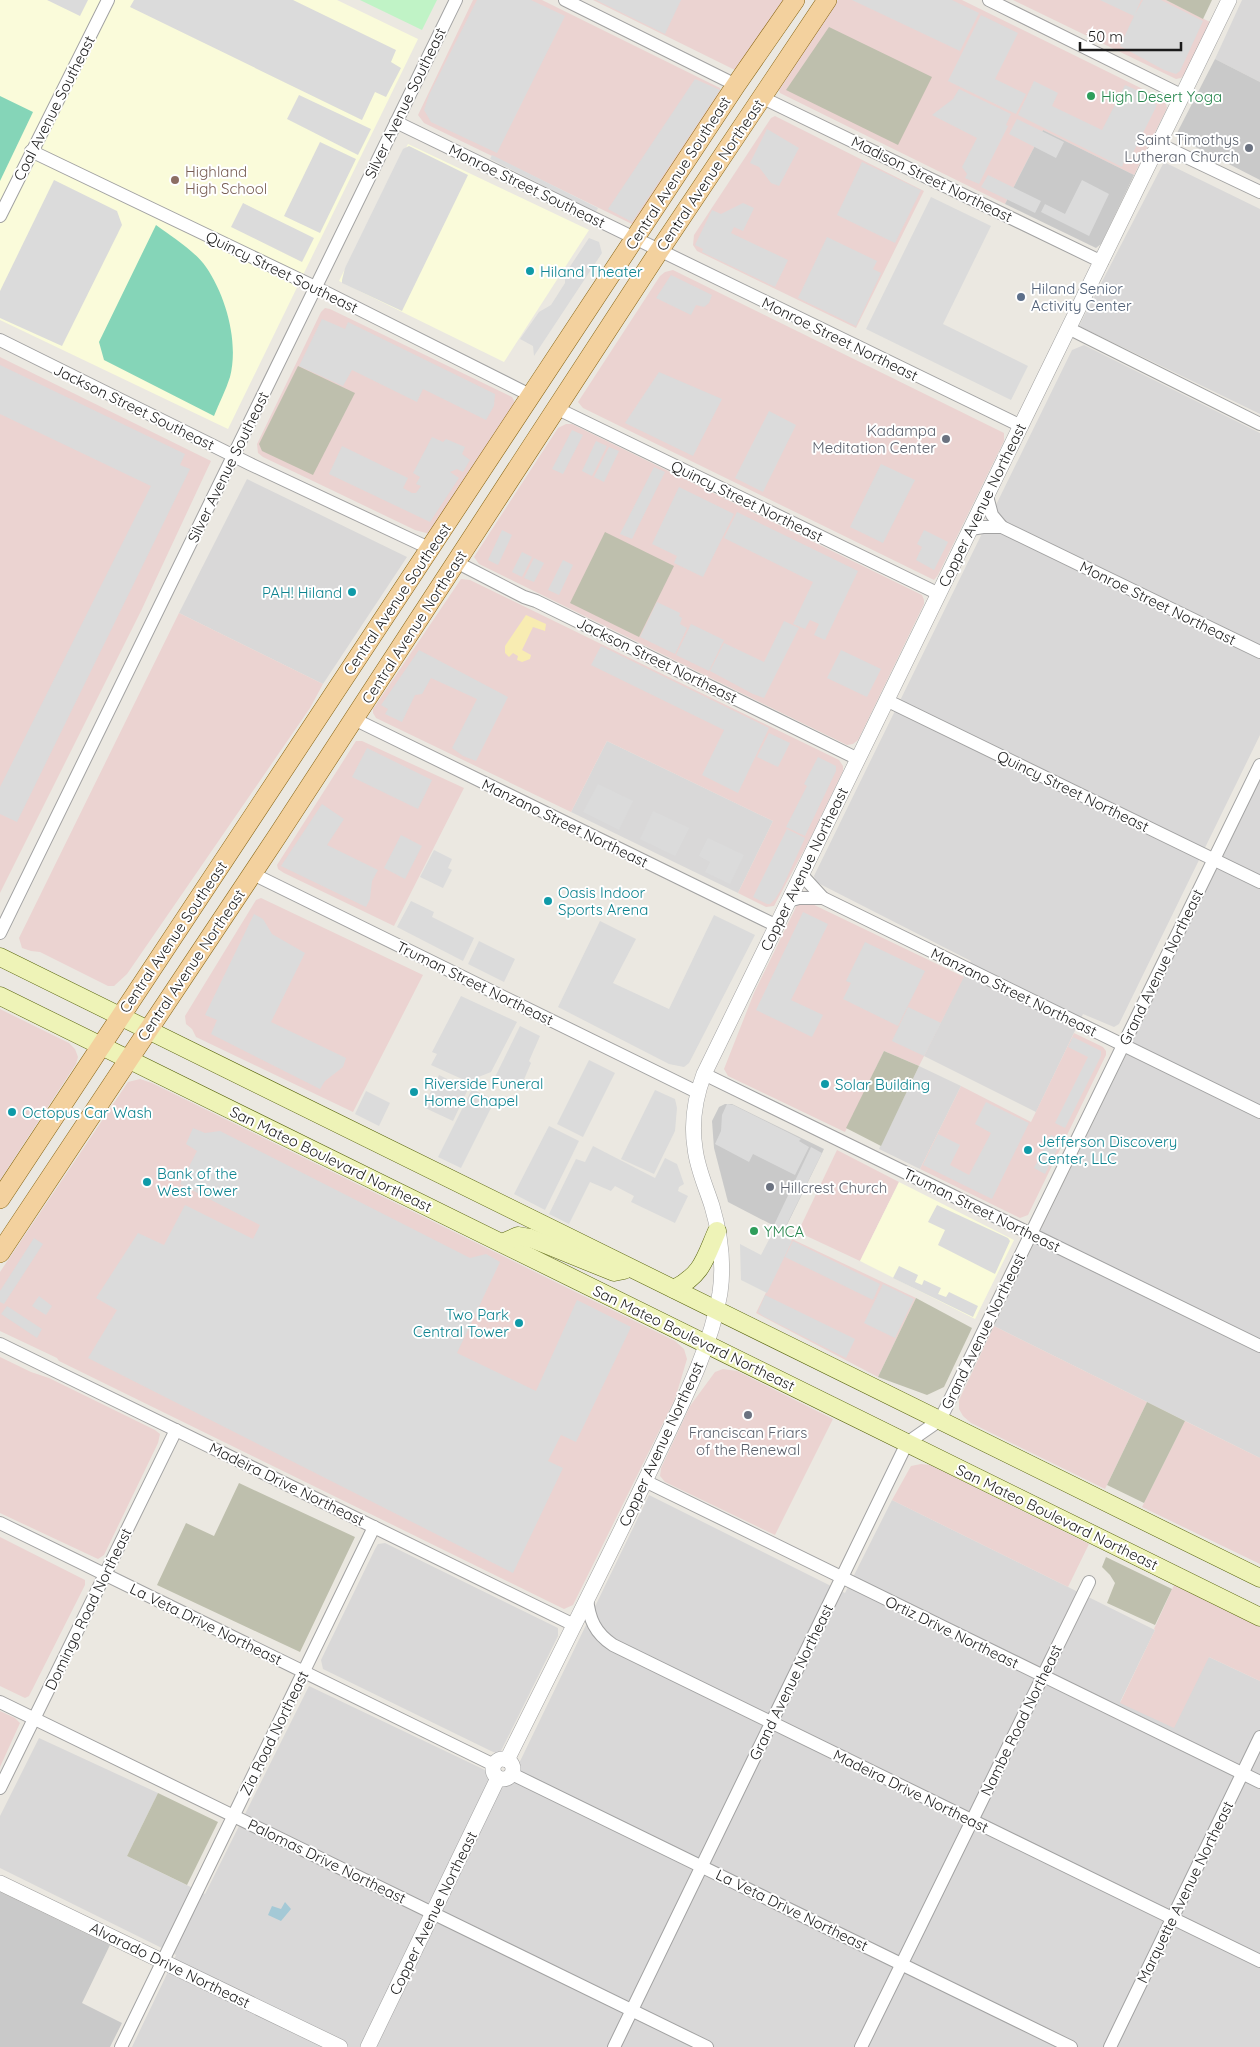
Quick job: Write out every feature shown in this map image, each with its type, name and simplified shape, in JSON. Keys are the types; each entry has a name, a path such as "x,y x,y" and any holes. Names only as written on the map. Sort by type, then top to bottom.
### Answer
{"main road":[{"name":"Central Avenue Southeast","path":"0,1198 431,549 736,85 795,0"},
{"name":"Central Avenue Northeast","path":"0,1253 253,874 659,251 827,0"},
{"path":"0,957 1260,1578"},
{"name":"San Mateo Boulevard Northeast","path":"0,996 1260,1617"},
{"path":"674,1289 694,1277 717,1230"},
{"path":"502,1244 512,1237 524,1237 614,1272 632,1269"}],"street":[{"name":"Coal Avenue Southeast","path":"0,216 108,0"},
{"name":"Silver Avenue Southeast","path":"0,933 456,0"},
{"path":"565,0 736,85"},
{"path":"989,0 1183,96"},
{"name":"Copper Avenue Northeast","path":"368,2047 645,1481 700,1362 716,1311 722,1270 713,1209 695,1150 693,1119 697,1092 704,1074 886,700 1070,329 1229,0"},
{"name":"Madison Street Northeast","path":"761,97 1102,262"},
{"name":"Monroe Street Southeast","path":"396,122 659,251"},
{"path":"1160,144 1260,192"},
{"name":"Quincy Street Southeast","path":"31,151 315,288 532,396"},
{"name":"Monroe Street Northeast","path":"659,251 1021,426"},
{"path":"1070,329 1260,424"},
{"name":"Jackson Street Southeast","path":"0,340 234,456 431,549"},
{"name":"Quincy Street Northeast","path":"556,408 939,594"},
{"path":"987,496 992,515 1002,528"},
{"name":"Monroe Street Northeast","path":"971,529 983,527 1002,528 1260,652"},
{"name":"Jackson Street Northeast","path":"456,562 524,597 542,604 858,759"},
{"name":"Quincy Street Northeast","path":"886,700 1260,882"},
{"name":"Manzano Street Northeast","path":"354,719 777,926"},
{"name":"Grand Avenue Northeast","path":"614,2047 907,1443 940,1420 1260,765"},
{"name":"Truman Street Northeast","path":"253,874 697,1092"},
{"name":"Manzano Street Northeast","path":"801,874 822,898 1260,1112"},
{"name":"Manzano Street Northeast","path":"788,901 800,898 822,898"},
{"name":"Truman Street Northeast","path":"704,1074 1260,1346"},
{"name":"Madeira Drive Northeast","path":"0,1344 574,1625"},
{"name":"Domingo Road Northeast","path":"0,1788 176,1430"},
{"name":"Ortiz Drive Northeast","path":"645,1481 1260,1782"},
{"name":"La Veta Drive Northeast","path":"0,1523 1071,2047"},
{"name":"Zia Road Northeast","path":"121,2047 374,1527"},
{"name":"Nambe Road Northeast","path":"861,2047 1089,1582"},
{"name":"Madeira Drive Northeast","path":"587,1598 589,1612 597,1632 613,1645 1260,1961"},
{"name":"Palomas Drive Northeast","path":"0,1702 707,2047"},
{"name":"Marquette Avenue Northeast","path":"1110,2047 1171,1917 1260,1737"},
{"name":"Alvarado Drive Northeast","path":"0,1884 340,2047"}],"shaded area":[{"name":"Highland High School","path":"0,0 337,0 418,39 228,429 0,320"},
{"path":"47,0 88,0 80,16"},
{"path":"134,0 293,0 396,50 391,62 401,68 386,97 375,92 362,120 130,7"},
{"path":"473,0 542,0 720,88 722,96 634,225 424,123 418,115"},
{"path":"477,0 531,0 565,16 497,153 431,122 424,110 429,95"},
{"path":"593,0 786,0 737,71"},
{"path":"596,0 681,0 665,34"},
{"path":"838,0 962,0 1165,100 1167,108 1134,175 1043,130 1005,204 780,93 779,90"},
{"path":"852,0 952,0 979,13 960,51"},
{"path":"1013,0 1166,0 1210,22 1185,74 1181,78 1176,79"},
{"path":"1100,0 1141,0 1135,14 1143,0 1161,0 1203,21 1180,71 1176,74 1164,70 1120,46 1134,16"},
{"path":"1166,0 1212,0 1203,19"},
{"path":"1242,0 1260,0 1260,82 1215,59"},
{"path":"981,15 1018,33 995,79 1026,94 1016,114 948,81"},
{"path":"829,27 932,77 898,145 786,90"},
{"path":"1215,59 1260,82 1260,180 1178,138 1177,133"},
{"path":"695,79 720,90 632,222 608,209"},
{"path":"1034,81 1058,93 1052,106 1102,130 1125,85 1148,95 1146,100 1157,105 1129,161 1125,159 1122,167 1018,115"},
{"path":"959,89 1011,114 1006,125 1008,126 979,184 965,178 967,174 962,167 977,138 932,115 953,99"},
{"path":"299,95 371,129 358,155 287,119"},
{"path":"775,116 924,191 856,328 697,251 693,245 694,235 771,118"},
{"path":"1017,119 1064,142 1056,158 1009,134"},
{"path":"767,129 799,148 779,186 771,183 759,167 750,163"},
{"path":"1043,130 1134,175 1101,244 1096,248 1005,204"},
{"path":"320,142 356,159 320,233 284,216"},
{"path":"408,144 589,230 504,362 339,281"},
{"path":"409,146 468,175 402,311 342,283 342,280 345,268 403,149"},
{"path":"492,155 598,208 596,212 490,159"},
{"path":"862,162 921,190 895,243 837,215"},
{"path":"1164,162 1260,209 1260,414 1079,326"},
{"path":"988,175 1041,201 1035,213 981,187"},
{"path":"54,180 117,211 122,225 62,346 0,318 0,291"},
{"path":"1082,180 1109,194 1089,236 1041,212 1045,204 1065,214"},
{"path":"931,197 991,226 943,324 1028,366 1011,400 866,329"},
{"path":"243,203 314,238 302,262 231,227"},
{"path":"743,203 754,208 743,231 734,227 731,233 788,260 775,287 702,252 703,249 695,245 712,210 721,214"},
{"path":"827,237 877,261 873,269 881,273 856,326 798,298"},
{"path":"589,238 599,242 602,253 534,356 533,346 520,339 539,312 551,305 565,283 565,274"},
{"path":"673,270 1004,433 1004,441 934,580 583,408 578,402 660,276 665,272"},
{"path":"671,275 712,295 709,303 704,307 696,305 691,315 656,298"},
{"path":"325,308 512,397 515,402 515,405 430,534 415,530 258,453 257,444 321,312"},
{"path":"322,319 345,329 348,322 495,394 494,406 486,420 423,389 417,402 352,370 343,386 299,366"},
{"path":"1084,345 1260,433 1260,735 1119,1024 1114,1027 1083,1014 1036,1112 924,1056 971,961 816,882 814,876 1072,350"},
{"path":"0,357 211,461 141,611 0,893"},
{"path":"0,365 185,454 180,465 190,469 17,822 0,814 0,787 151,486 0,414"},
{"path":"298,366 355,393 313,475 262,451 259,444"},
{"path":"659,372 722,399 693,456 625,423"},
{"path":"769,411 796,425 763,492 735,478"},
{"path":"566,424 572,424 922,595 924,604 858,740 853,744 847,745 479,564 474,557 558,428"},
{"path":"572,430 583,435 563,474 552,469"},
{"path":"432,437 443,442 446,439 465,447 462,454 470,460 463,472 457,469 450,472 459,478 430,522 329,474 342,446 408,478 403,488 416,493 421,486 416,484 420,477 413,473"},
{"path":"596,441 607,446 592,476 582,471"},
{"path":"609,447 619,451 604,482 594,477"},
{"path":"881,464 915,480 883,543 850,527"},
{"path":"654,467 665,472 632,539 620,534"},
{"name":"PAH! Hiland","path":"247,479 407,557 323,684 179,613"},
{"path":"679,487 734,514 703,577 674,563 677,556 652,544"},
{"path":"737,512 858,571 825,640 814,635 819,624 810,620 805,629 793,624 813,582 724,538"},
{"path":"502,530 512,535 498,565 488,560"},
{"path":"924,530 948,542 934,570 916,560 922,547 917,544"},
{"path":"605,532 674,566 639,637 570,603"},
{"path":"522,552 532,557 522,577 512,572"},
{"path":"534,558 544,563 534,582 524,578"},
{"path":"563,560 573,565 559,595 548,590"},
{"path":"461,579 470,580 839,760 843,766 843,771 810,839 774,906 766,907 738,893 773,821 607,741 571,812 376,718 373,709"},
{"path":"657,602 680,613 679,616 682,618 680,624 687,628 675,654 640,637"},
{"path":"179,613 323,684 310,708 127,974 114,986 108,986 40,952 22,948 19,938"},
{"path":"784,621 799,628 764,698 710,671 724,643 764,662"},
{"path":"691,624 724,640 709,671 676,655"},
{"path":"601,646 769,728 738,793 702,775 724,730 591,665"},
{"path":"419,650 508,697 476,761 463,756 452,748 477,699 431,678 422,694 415,695 402,722 385,714 388,709 381,705"},
{"path":"841,650 881,669 867,697 827,678"},
{"path":"769,733 790,743 778,767 757,757"},
{"path":"356,741 362,741 464,788 394,926 284,873 278,869 277,865"},
{"path":"607,741 773,821 738,893 571,812"},
{"path":"367,748 432,780 418,809 352,777"},
{"path":"818,757 836,766 836,771 805,836 786,827 807,786 804,784"},
{"path":"1260,780 1260,1458 994,1326"},
{"path":"598,784 633,801 619,830 583,812"},
{"path":"322,804 344,819 327,845 378,870 372,881 370,899 366,907 281,866"},
{"path":"653,811 689,828 675,856 640,839"},
{"path":"787,829 805,838 782,888 775,899 770,904 767,904 753,897"},
{"path":"401,835 422,846 405,879 384,868"},
{"path":"708,838 744,855 730,884 705,872 710,862 699,856"},
{"path":"434,850 452,859 448,868 452,870 443,888 420,877"},
{"path":"261,898 423,975 353,1112 196,1037 192,1029 186,1024 185,1016 256,900"},
{"path":"411,901 434,912 432,917 474,938 463,961 397,927"},
{"path":"802,901 808,902 964,977 919,1066 884,1051 845,1132 728,1076 724,1069 754,993 797,905"},
{"path":"803,912 828,924 791,1000 823,1015 812,1037 756,1010"},
{"path":"254,914 263,919 272,934 305,953 271,1022 346,1058 343,1067 325,1081 320,1089 211,1034 217,1020 205,1015"},
{"path":"714,915 755,935 689,1063 684,1067 669,1064 558,1007 600,921 636,939 613,983 669,1009"},
{"path":"479,941 515,959 504,982 468,964"},
{"path":"865,942 925,971 898,1026 843,999 851,983 846,981"},
{"path":"461,996 517,1022 491,1072 476,1078 473,1084 431,1065 437,1054 432,1052"},
{"path":"908,1007 941,1023 924,1056 892,1041"},
{"path":"0,1009 69,1043 75,1049 78,1057 76,1064 0,1180"},
{"path":"520,1026 540,1036 520,1089 495,1077"},
{"path":"1074,1033 1103,1047 1106,1055 1028,1215 1020,1218 920,1169 961,1086 1031,1122"},
{"path":"1073,1037 1101,1051 1101,1056 1065,1128 1055,1123 1088,1057 1068,1047"},
{"path":"884,1051 919,1066 881,1146 846,1128"},
{"path":"589,1060 615,1073 583,1137 557,1124"},
{"path":"919,1066 961,1086 920,1169 879,1149"},
{"path":"439,1075 468,1089 453,1121 423,1107"},
{"path":"140,1079 152,1083 675,1341 684,1349 687,1359 675,1399 573,1605 564,1609 0,1331 0,1272 128,1082"},
{"path":"472,1089 495,1100 461,1168 438,1157"},
{"path":"655,1090 675,1099 677,1108 675,1131 654,1174 621,1159"},
{"path":"366,1091 390,1103 379,1126 355,1114"},
{"path":"986,1102 1029,1123 992,1199 923,1165 938,1134 960,1145 950,1165 969,1175 991,1133 975,1124"},
{"path":"725,1104 732,1104 824,1149 784,1231 728,1202 714,1148 712,1121 719,1107"},
{"path":"727,1104 733,1105 801,1139 799,1141 809,1147 795,1175 753,1154 749,1162 715,1144 721,1131 722,1115"},
{"path":"549,1126 579,1141 545,1210 514,1194"},
{"path":"193,1128 205,1133 220,1131 470,1258 486,1254 500,1262 457,1353 536,1391 577,1300 631,1327 576,1442 561,1435 548,1461 563,1468 513,1573 88,1358 117,1310 96,1298 138,1233 164,1245 185,1205 253,1239 260,1225 180,1184 197,1151 186,1144"},
{"path":"1051,1135 1062,1140 1045,1174 1034,1168"},
{"path":"593,1146 655,1178 665,1158 677,1164 684,1184 679,1187 678,1191 688,1196 675,1223 631,1202 634,1196 615,1186 611,1191 590,1182 569,1224 549,1214 576,1159 585,1162"},
{"path":"811,1147 822,1153 784,1230 774,1225"},
{"path":"837,1150 899,1182 860,1261 798,1232"},
{"path":"899,1182 1014,1240 975,1319 860,1261"},
{"path":"937,1205 1008,1238 1010,1241 995,1274 938,1245 945,1230 928,1222"},
{"path":"775,1228 784,1232 782,1236 792,1241 767,1293 741,1280 740,1244 761,1255"},
{"path":"34,1238 43,1244 4,1304 0,1302 0,1291"},
{"path":"792,1239 916,1298 878,1377 756,1313"},
{"path":"793,1241 880,1284 873,1300 785,1257"},
{"path":"899,1266 918,1275 915,1282 922,1285 924,1280 941,1288 938,1294 946,1297 949,1292 978,1306 973,1317 893,1278"},
{"path":"883,1284 914,1299 895,1338 864,1323"},
{"path":"765,1295 855,1339 846,1358 763,1316 758,1312"},
{"path":"39,1296 52,1306 46,1315 32,1306"},
{"path":"916,1298 972,1328 944,1387 927,1395 878,1377"},
{"path":"7,1306 42,1329 37,1338 1,1314"},
{"path":"994,1326 1147,1402 1105,1489 971,1423 963,1416 959,1409 959,1400"},
{"path":"0,1357 31,1372 49,1378 160,1434 158,1443 104,1555 98,1559 0,1513"},
{"path":"723,1369 737,1371 833,1419 775,1535 665,1482 660,1476 661,1468 690,1406 715,1372"},
{"path":"1147,1402 1185,1421 1144,1503 1107,1485"},
{"path":"1185,1421 1260,1458 1260,1564 1142,1507"},
{"path":"930,1465 1089,1544 1068,1587 892,1500 911,1466"},
{"path":"239,1483 355,1537 300,1652 157,1585 186,1523 214,1536"},
{"path":"649,1495 845,1593 892,1500 1155,1630 1120,1702 1209,1657 1260,1681 1260,2047 132,2047 176,1955 0,1868 0,1816 39,1738 158,1793 127,1856 205,1894 309,1686 485,1770 509,1784"},
{"path":"0,1537 85,1580 85,1585 29,1696 25,1698 0,1686"},
{"path":"385,1543 558,1628 558,1636 501,1751 496,1753 491,1751 323,1669 321,1660 375,1549 378,1544"},
{"path":"1106,1557 1172,1589 1155,1625 1107,1603 1115,1583 1102,1567"},
{"path":"1174,1585 1260,1627 1260,1681 1209,1657 1174,1728 1120,1703"},
{"path":"0,1711 15,1718 20,1723 0,1767"},
{"path":"158,1793 218,1822 187,1885 127,1856"},
{"path":"0,1892 110,1945 82,2003 122,2023 110,2047 0,2047"}],"sand":[{"path":"526,615 546,624 545,631 533,627 522,650 531,655 530,659 522,662 517,660 518,656 513,653 509,657 505,653 505,646"}],"green space":[{"path":"360,0 437,0 422,30"},
{"path":"0,96 33,112 0,181"},
{"path":"156,225 201,261 213,279 225,305 232,334 232,363 230,377 214,416 104,360 99,342"}],"water":[{"path":"285,1902 291,1909 281,1921 268,1915 272,1906 281,1909"}],"place":[{"name":"High Desert Yoga","path":"1091,96"},
{"name":"Saint Timothys Lutheran Church","path":"1249,148"},
{"name":"Highland High School","path":"175,180"},
{"name":"Hiland Theater","path":"530,271"},
{"name":"Hiland Senior Activity Center","path":"1021,297"},
{"name":"Kadampa Meditation Center","path":"946,439"},
{"name":"PAH! Hiland","path":"352,592"},
{"name":"Oasis Indoor Sports Arena","path":"548,901"},
{"name":"Solar Building","path":"825,1084"},
{"name":"Riverside Funeral Home Chapel","path":"414,1092"},
{"name":"Octopus Car Wash","path":"12,1112"},
{"name":"Jefferson Discovery Center, LLC","path":"1028,1150"},
{"name":"Bank of the West Tower","path":"147,1182"},
{"name":"Hillcrest Church","path":"770,1187"},
{"name":"YMCA","path":"754,1231"},
{"name":"Two Park Central Tower","path":"519,1323"},
{"name":"Franciscan Friars of the Renewal","path":"748,1415"}]}
